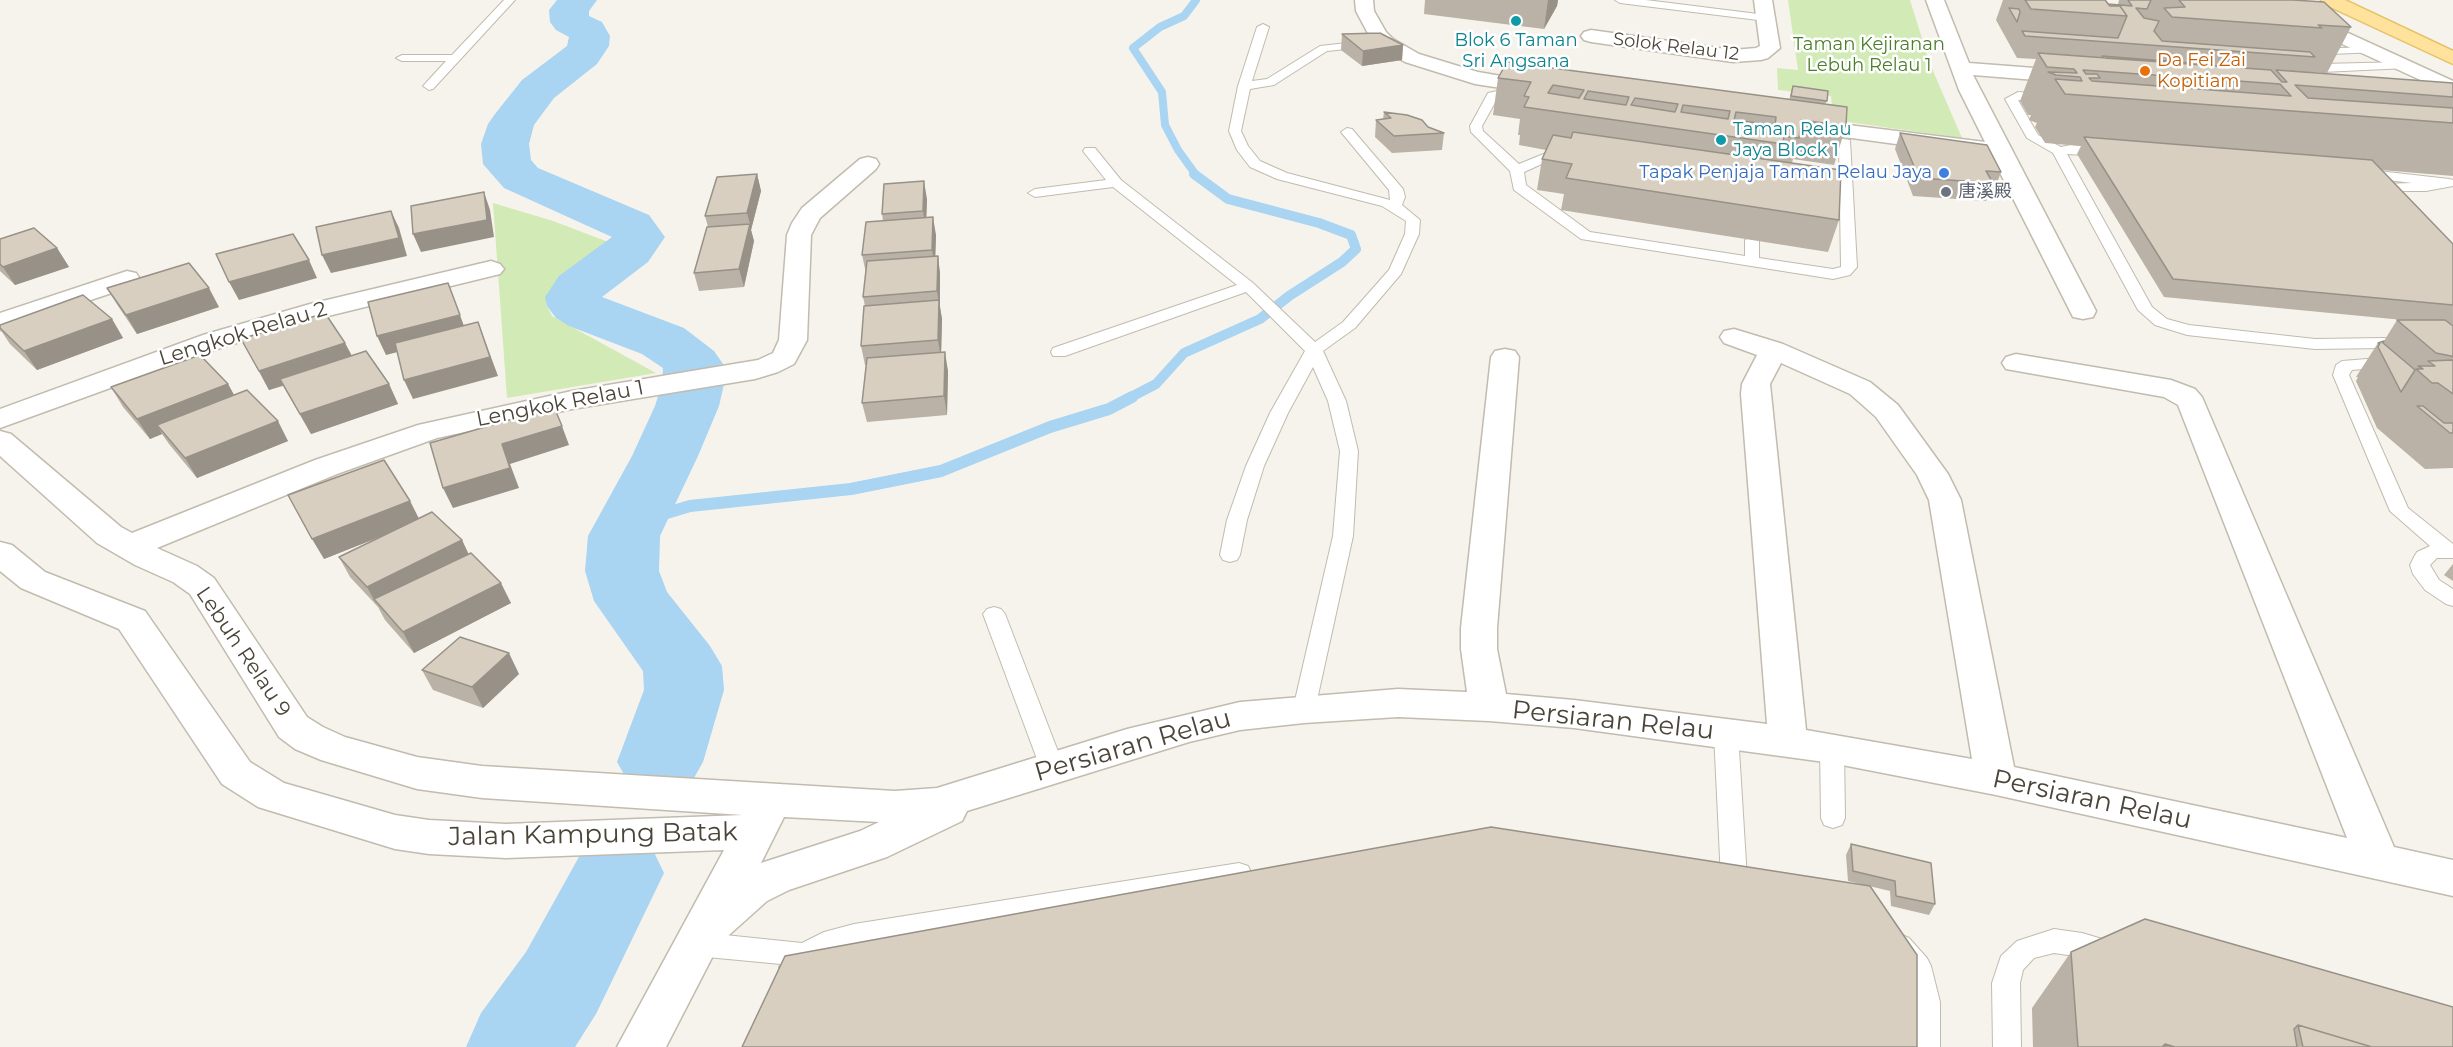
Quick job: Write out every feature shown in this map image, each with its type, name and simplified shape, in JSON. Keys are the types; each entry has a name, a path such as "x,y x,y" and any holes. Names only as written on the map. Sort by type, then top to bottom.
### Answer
{"main road":[{"path":"2331,0 2453,58"}],"street":[{"path":"1364,0 1365,11 1378,35 1386,43 1412,58 1475,78 1845,137 2000,151"},
{"path":"1935,0 1961,68 2000,151 2083,311"},
{"path":"2261,0 2453,89"},
{"name":"Solok Relau 12","path":"1591,36 1733,56 1761,54 1770,48 1765,9"},
{"path":"1961,68 2088,78"},
{"name":"Lengkok Relau 1","path":"129,547 326,467 429,431 561,402 755,370 784,358 793,340 799,234 812,213 868,164"},
{"name":"Lengkok Relau 2","path":"0,419 213,341 320,310 491,269"},
{"path":"0,322 126,279"},
{"path":"1734,337 1845,379 1874,398 1887,411 1939,487 1945,500 1996,779"},
{"path":"1773,350 1756,384 1756,394 1788,741"},
{"path":"1488,707 1479,649 1479,628 1505,357"},
{"path":"2016,363 2171,389 2185,395 2192,403 2378,861"},
{"name":"Lebuh Relau 9","path":"0,440 109,535 185,574 202,586 293,726 309,738 335,749 417,773 764,816"},
{"name":"Jalan Kampung Batak","path":"0,553 33,580 132,620 236,773 272,796 395,832 429,837 506,841 764,816"},
{"name":"Persiaran Relau","path":"764,816 937,804 1189,726 1240,716 1398,703 1574,714 1832,748 1996,779 2453,878"},
{"path":"700,937 752,888 775,876 872,845 980,791"},
{"path":"641,1047 764,816"}],"lane":[{"path":"429,86 510,0"},
{"path":"1620,0 1765,9"},
{"path":"1230,555 1237,520 1255,466 1279,413 1314,350 1349,326 1396,271 1412,234 1413,220 1394,207 1282,176 1254,164 1242,147 1235,131 1244,86 1263,27"},
{"path":"1244,86 1270,82 1324,48 1347,46"},
{"path":"2306,52 2370,50"},
{"path":"402,58 457,58"},
{"path":"2322,68 2403,66"},
{"path":"1492,96 1845,137 1850,267 1845,272 1833,274 1586,236 1519,187 1517,170 1477,132 1476,126 1492,96"},
{"path":"2064,99 2011,97 2033,138 2060,151 2146,310 2161,322 2187,330 2315,344 2453,342"},
{"path":"1347,132 1396,189 1398,197 1394,207"},
{"path":"2060,151 2070,149 2118,153"},
{"path":"1090,151 1116,183 1248,286 1286,321 1314,350 1337,401 1349,451 1343,536 1304,709"},
{"path":"1517,170 1551,155 1586,160"},
{"path":"2344,172 2451,183"},
{"path":"1035,194 1116,183"},
{"path":"2405,206 2388,187 2451,183"},
{"path":"1828,195 1847,188"},
{"path":"1532,197 1563,203"},
{"path":"1752,240 1752,262"},
{"path":"1059,352 1248,286"},
{"path":"2406,362 2358,363 2342,369 2341,375 2400,511 2450,551"},
{"path":"2450,551 2433,552 2424,557 2420,564 2423,574 2432,585 2453,599"},
{"path":"994,615 1052,767"},
{"path":"1726,733 1733,880"},
{"path":"1832,748 1833,818"},
{"path":"776,991 805,955 825,944 854,936 1263,870"},
{"path":"1884,930 1892,936 1917,966 1926,1002 1926,1047"},
{"path":"700,937 805,955"},
{"path":"2007,1047 2006,983 2011,964 2026,949 2054,941 2082,945 2128,958"}],"green space":[{"name":"Taman Kejiranan Lebuh Relau 1","path":"1788,0 1910,0 1930,64 1962,138 1833,120 1831,96 1778,90 1777,68 1798,70"},
{"path":"493,203 553,221 611,243 557,289 546,304 552,316 656,373 507,398"}],"building":[{"path":"2025,0 2105,0 2110,6 2120,6 2127,16 2031,9"},
{"path":"2128,0 2151,0 2147,9 2136,8 2144,18 2159,21 2154,31 2162,41 2310,52 2315,57 2025,36 2022,31 2118,38 2127,16 2120,6 2108,4 2132,6"},
{"path":"2179,0 2324,2 2351,27 2318,25 2322,28 2172,17 2164,8 2185,7"},
{"path":"2009,8 2019,9 2017,22"},
{"path":"1380,33 1403,45 1363,51 1342,34"},
{"path":"2038,53 2271,70 2282,82 2287,82 2276,70 2453,83 2453,97 2295,85 2308,98 2453,108 2453,123 2065,94 2055,79 2082,81 2080,77 2048,72 2077,73 2074,69 2047,67","holes":["2083,70 2280,84 2291,96 2092,81 2089,78 2100,78 2097,74 2086,74"]},
{"path":"2102,56 2191,63 2192,64 2104,58"},
{"path":"1507,62 1847,107 1846,126 1801,120 1799,138 1784,136 1783,144 1524,107 1529,97 1524,96 1531,82 1498,78","holes":["1553,85 1584,90 1579,98 1548,93","1588,91 1629,97 1626,105 1584,99","1635,98 1678,104 1675,112 1631,105","1683,105 1730,111 1728,119 1681,112","1736,112 1776,117 1775,125 1734,120"]},
{"path":"1793,86 1828,91 1827,101 1791,96"},
{"path":"1384,112 1407,115 1422,120 1428,127 1444,133 1394,136 1376,120 1391,118"},
{"path":"1573,132 1841,170 1839,220 1566,178 1572,164 1542,159 1553,135 1571,138"},
{"path":"1900,133 1987,145 2001,172 1986,171 1993,183 1919,178"},
{"path":"2084,137 2372,160 2453,244 2453,305 2173,279"},
{"path":"757,174 747,213 705,216 717,177"},
{"path":"924,181 923,211 882,214 884,184"},
{"path":"484,192 487,220 413,234 411,206"},
{"path":"391,211 399,238 322,255 316,227"},
{"path":"933,217 932,250 862,255 866,222"},
{"path":"750,224 739,269 694,273 707,227"},
{"path":"34,228 57,248 3,267 0,264 0,239"},
{"path":"293,234 309,260 229,282 216,254"},
{"path":"938,256 937,291 863,297 867,261"},
{"path":"189,263 209,288 126,315 107,288"},
{"path":"448,283 460,315 377,336 368,302"},
{"path":"83,295 112,319 24,351 0,328 0,325"},
{"path":"939,300 938,340 861,346 864,306"},
{"path":"325,313 345,343 259,371 241,339"},
{"path":"2397,320 2445,320 2453,326 2453,357 2436,353"},
{"path":"478,322 490,357 404,380 395,343"},
{"path":"2384,341 2383,343 2415,370 2401,392 2378,347 2380,343 2378,343"},
{"path":"366,351 389,384 300,414 280,379"},
{"path":"945,352 944,396 862,403 867,358"},
{"path":"200,355 228,384 137,419 111,387"},
{"path":"2453,360 2453,394 2438,383 2432,383 2416,369 2423,369 2418,366 2435,366 2428,361"},
{"path":"247,390 278,421 185,458 157,425"},
{"path":"2417,406 2423,406 2444,423 2453,423 2453,433 2450,433"},
{"path":"554,407 562,426 502,444 510,468 443,488 430,443"},
{"path":"384,460 410,501 312,539 288,495"},
{"path":"432,512 462,540 367,587 339,557"},
{"path":"471,553 501,583 403,632 374,599"},
{"path":"460,637 509,653 472,687 422,670"},
{"path":"1491,827 1870,886 1917,955 1917,1047 742,1047 785,956"},
{"path":"1851,844 1931,863 1935,904 1896,896 1895,881 1853,871"},
{"path":"2145,919 2453,1007 2453,1047 2372,1047 2298,1025 2294,1029 2297,1047 2175,1047 2165,1044 2162,1047 2078,1047 2071,952"},
{"path":"2298,1025 2372,1047 2303,1047"}],"waterway":[{"path":"578,0 569,10 570,22 588,31 590,36 588,46 570,66 538,89 511,124 505,144 507,164 521,178 631,226 639,237 629,251 579,288 573,297 576,306 589,314 663,341 693,364 693,384 687,406 665,456 624,536 622,571 632,601 682,666 684,690 660,762"},
{"path":"1196,0 1184,16 1160,27 1133,48 1162,92 1165,125 1178,150 1196,175"},
{"path":"1129,398 1156,384 1184,353 1260,319 1289,296 1342,262 1356,249 1351,235 1319,223 1228,199 1194,174"},
{"path":"624,536 660,515 690,506 851,489 941,471 1050,427 1109,409 1132,397"},
{"path":"517,1047 561,983 618,873"}],"place":[{"name":"Blok 6 Taman Sri Angsana","path":"1516,21"},
{"name":"Da Fei Zai Kopitiam","path":"2145,71"},
{"name":"Taman Relau Jaya Block 1","path":"1721,140"},
{"name":"Tapak Penjaja Taman Relau Jaya","path":"1944,173"},
{"name":"唐溪殿","path":"1946,192"}]}
